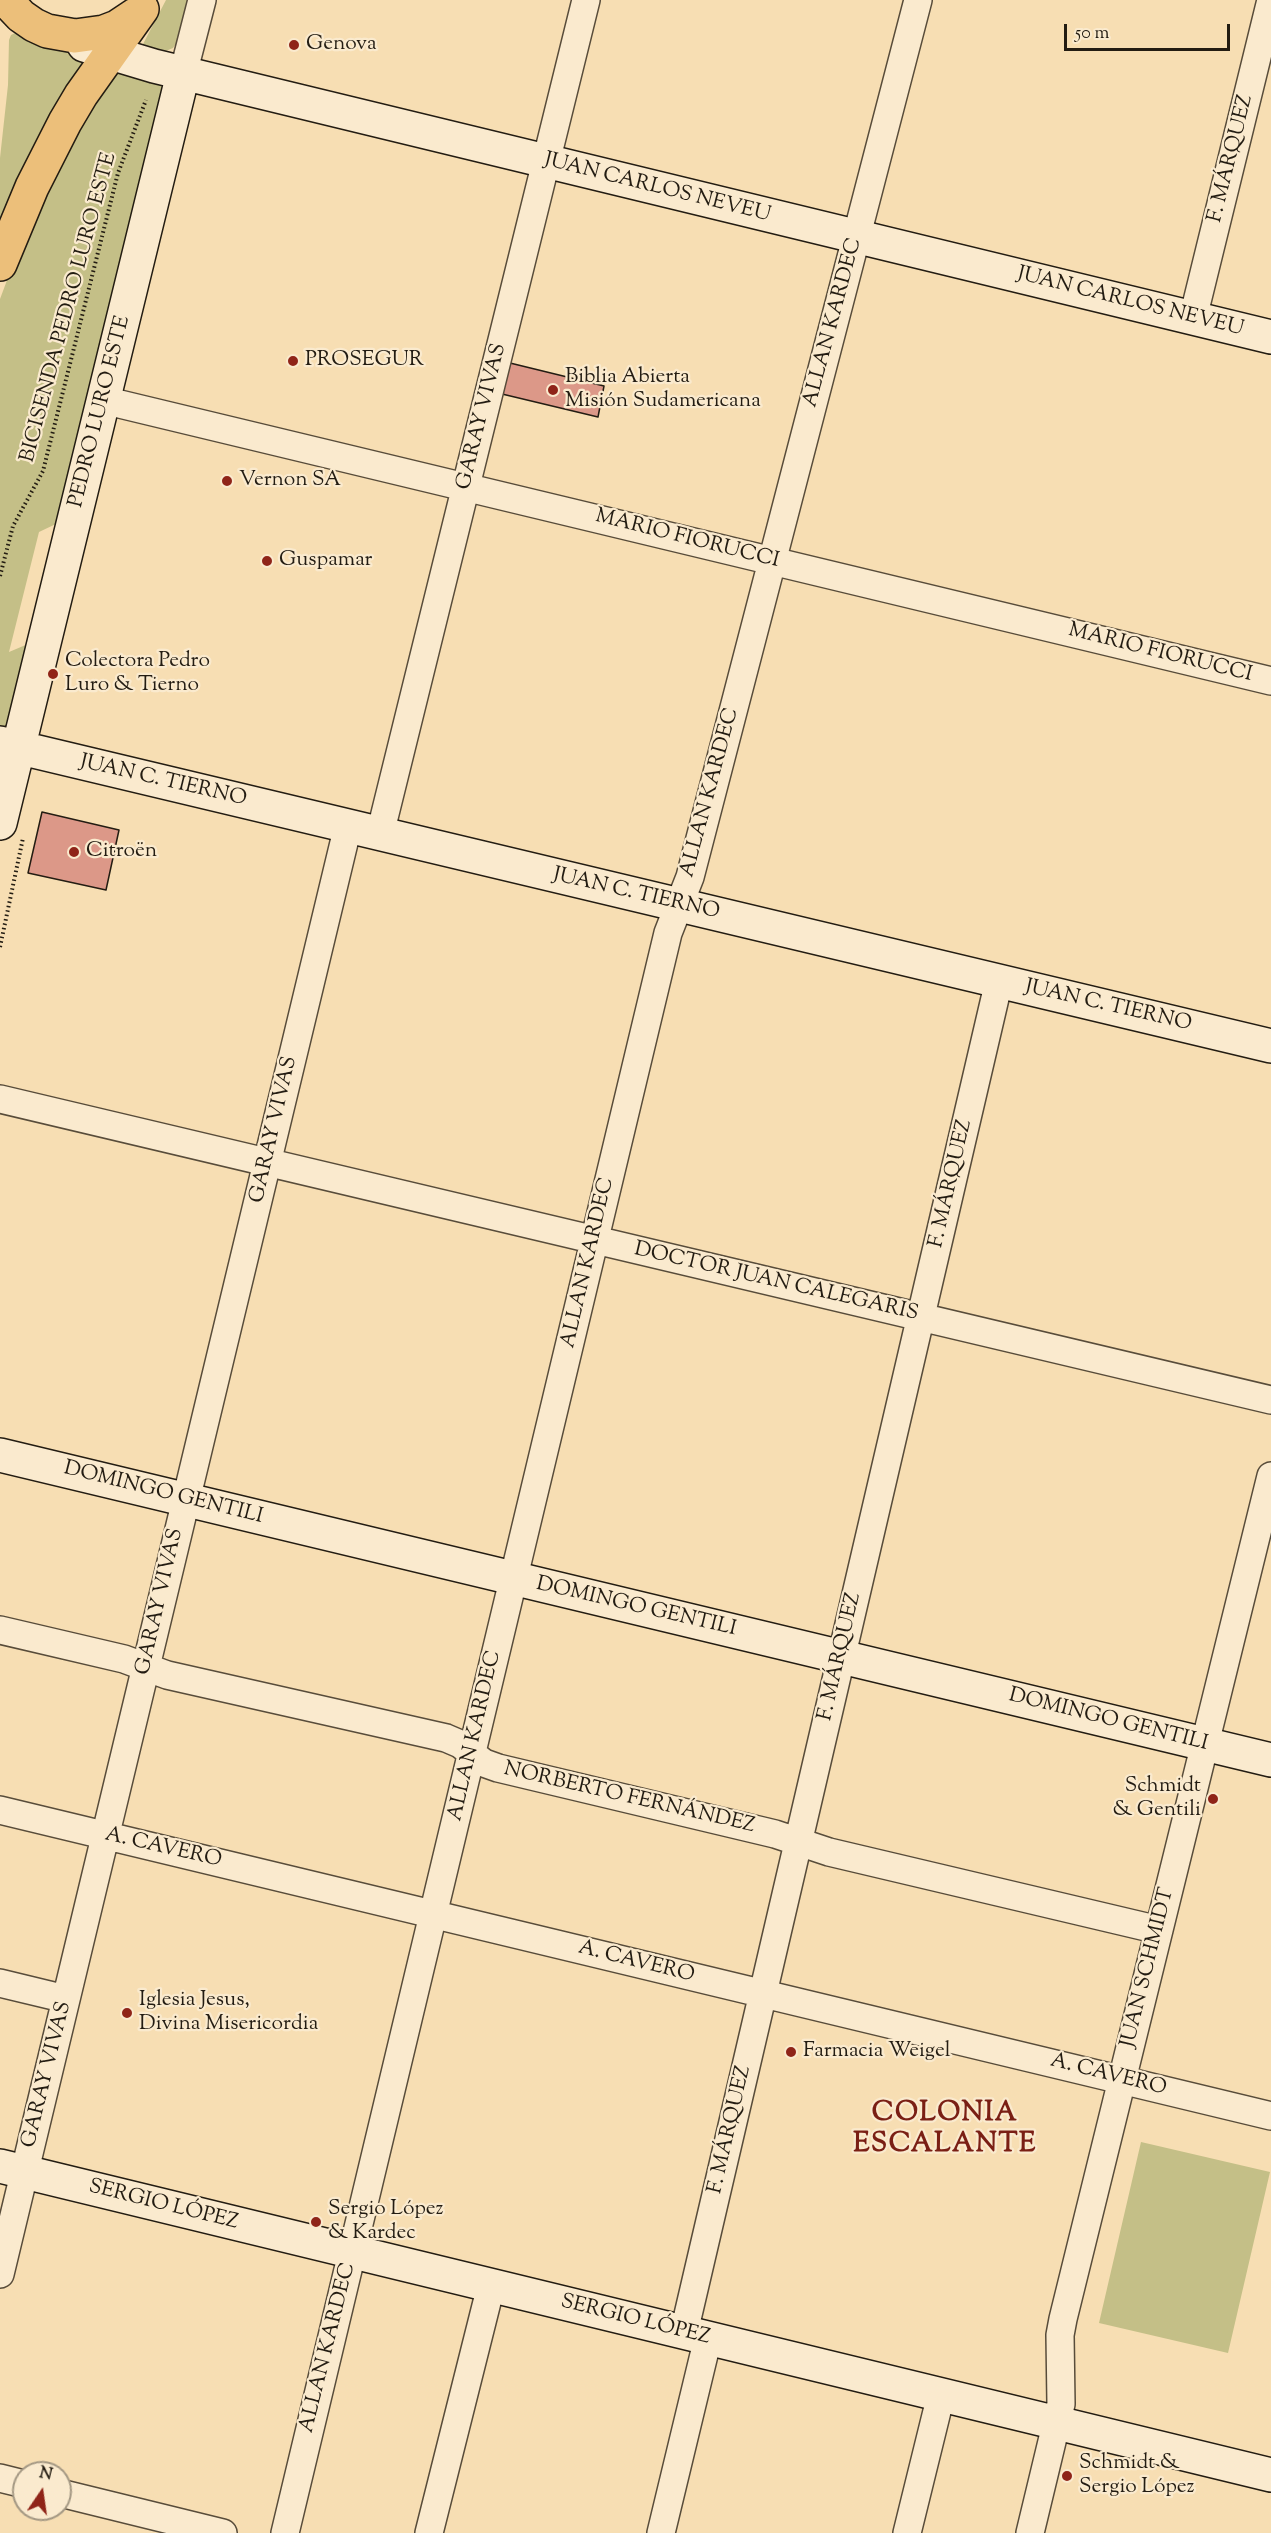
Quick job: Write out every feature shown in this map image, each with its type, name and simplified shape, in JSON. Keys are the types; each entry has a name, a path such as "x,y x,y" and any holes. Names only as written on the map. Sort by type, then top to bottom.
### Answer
{"main road":[{"path":"6,0 21,16 46,31 75,36 104,32 130,19 146,5"},
{"path":"0,264 32,187 65,122 146,5"}],"street":[{"name":"PEDRO LURO ESTE","path":"0,823 9,745 104,400 202,0"},
{"name":"GARAY VIVAS","path":"380,834 586,0"},
{"name":"ALLAN KARDEC","path":"285,2533 668,933 690,877 918,0"},
{"name":"F. MÁRQUEZ","path":"1193,318 1271,0"},
{"name":"JUAN CARLOS NEVEU","path":"46,31 110,54 183,74 1271,337"},
{"name":"MARIO FIORUCCI","path":"104,400 1271,681"},
{"name":"JUAN C. TIERNO","path":"9,745 1271,1046"},
{"name":"GARAY VIVAS","path":"0,2274 12,2169 66,1999 348,826"},
{"name":"F. MÁRQUEZ","path":"661,2533 696,2335 763,1993 999,981"},
{"name":"DOCTOR JUAN CALEGARIS","path":"0,1099 1271,1400"},
{"name":"DOMINGO GENTILI","path":"0,1455 1271,1760"},
{"name":"JUAN SCHMIDT","path":"1030,2533 1062,2394 1061,2327 1271,1476"},
{"name":"NORBERTO FERNÁNDEZ","path":"0,1629 124,1659 167,1675 446,1738 460,1744 491,1766 775,1834 829,1852 1159,1930"},
{"name":"A. CAVERO","path":"0,1810 1271,2116"},
{"path":"0,1983 66,1999"},
{"name":"SERGIO LÓPEZ","path":"12,2169 1271,2475"},
{"path":"429,2533 491,2286"},
{"path":"907,2533 941,2395"},
{"path":"72,2496 223,2533"}],"path":[{"name":"BICISENDA PEDRO LURO ESTE","path":"0,576 15,521 44,471 118,173 148,91"}],"shaded area":[{"path":"166,0 189,0 178,41 173,48 161,53 142,46"},
{"path":"17,32 38,45 81,55 85,61 0,226 0,158 8,85 9,40 11,35"},
{"path":"120,73 163,85 165,88 58,523 39,532 9,652 28,644 7,728 0,731 0,299 22,240 84,113 115,75"},
{"path":"1141,2142 1270,2172 1228,2353 1099,2323"}],"building":[{"name":"Biblia Abierta Misión Sudamericana","path":"510,363 604,386 598,417 502,394"},
{"name":"Citroën","path":"42,812 119,830 106,890 28,873"}],"place":[{"name":"Genova","path":"294,45"},
{"name":"PROSEGUR","path":"293,361"},
{"name":"Biblia Abierta Misión Sudamericana","path":"553,390"},
{"name":"Vernon SA","path":"227,481"},
{"name":"Guspamar","path":"267,561"},
{"name":"Colectora Pedro Luro & Tierno","path":"53,674"},
{"name":"Citroën","path":"74,852"},
{"name":"Schmidt & Gentili","path":"1213,1799"},
{"name":"Iglesia Jesus, Divina Misericordia","path":"127,2013"},
{"name":"Farmacia Weigel","path":"791,2052"},
{"name":"Sergio López & Kardec","path":"316,2222"},
{"name":"Schmidt & Sergio López","path":"1067,2476"}],"district":[{"name":"COLONIA ESCALANTE","path":"945,2130"}]}
